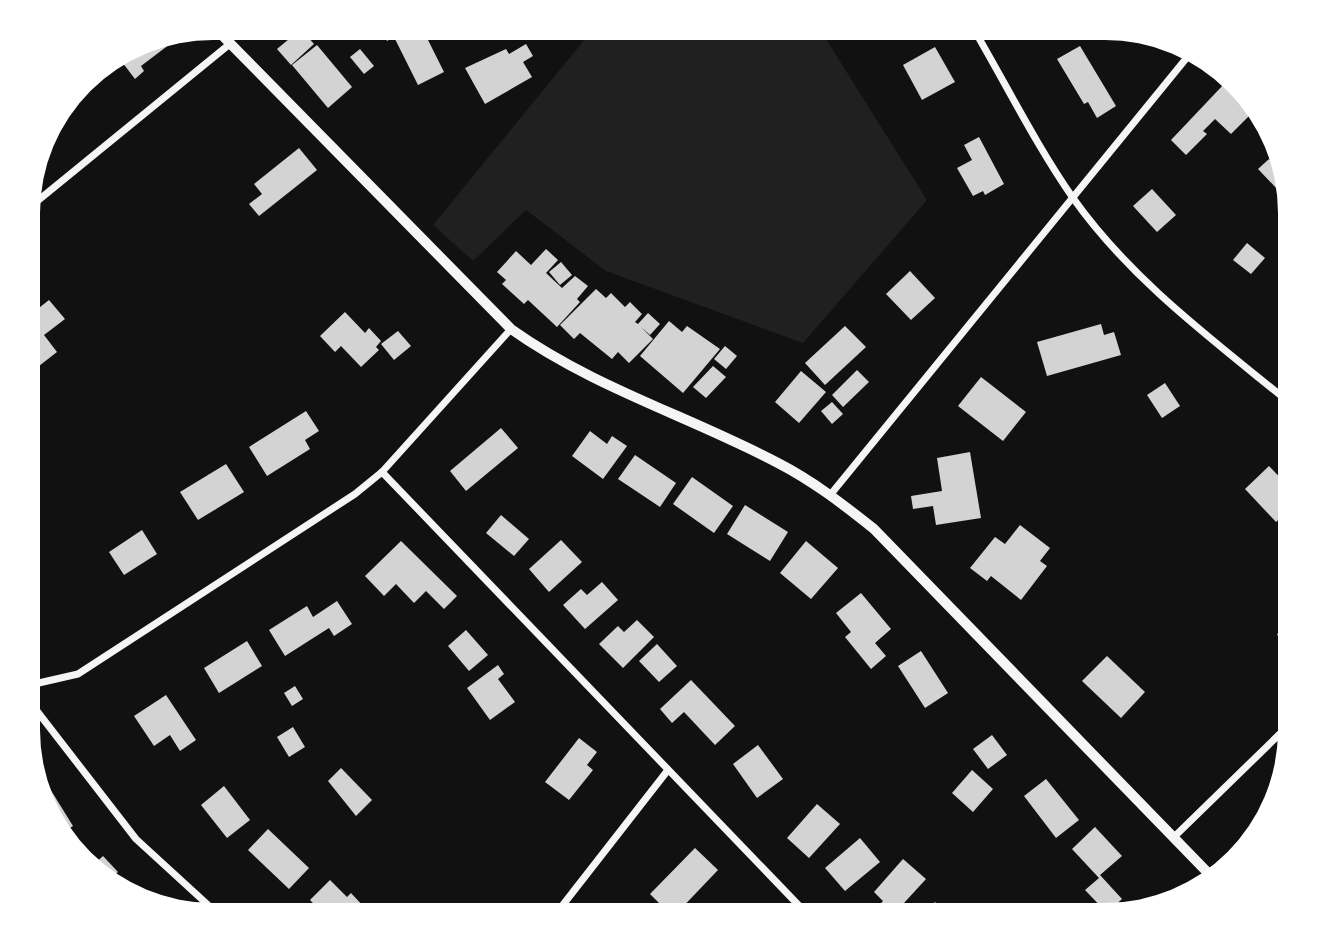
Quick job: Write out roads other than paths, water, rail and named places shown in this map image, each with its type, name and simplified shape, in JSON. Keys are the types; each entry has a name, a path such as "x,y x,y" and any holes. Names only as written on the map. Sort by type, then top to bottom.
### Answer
{"street":[{"path":"228,40 511,329 553,359 778,463 831,494 874,529 1206,870"},
{"path":"981,41 1074,199 1133,268 1172,306 1277,392"},
{"path":"41,198 231,43"},
{"path":"831,494 1185,60"},
{"path":"41,683 78,674 355,494 382,472 511,329"},
{"path":"382,472 796,903"},
{"path":"41,716 136,839 205,902"},
{"path":"1174,837 1277,737"},
{"path":"565,902 668,770"}]}
